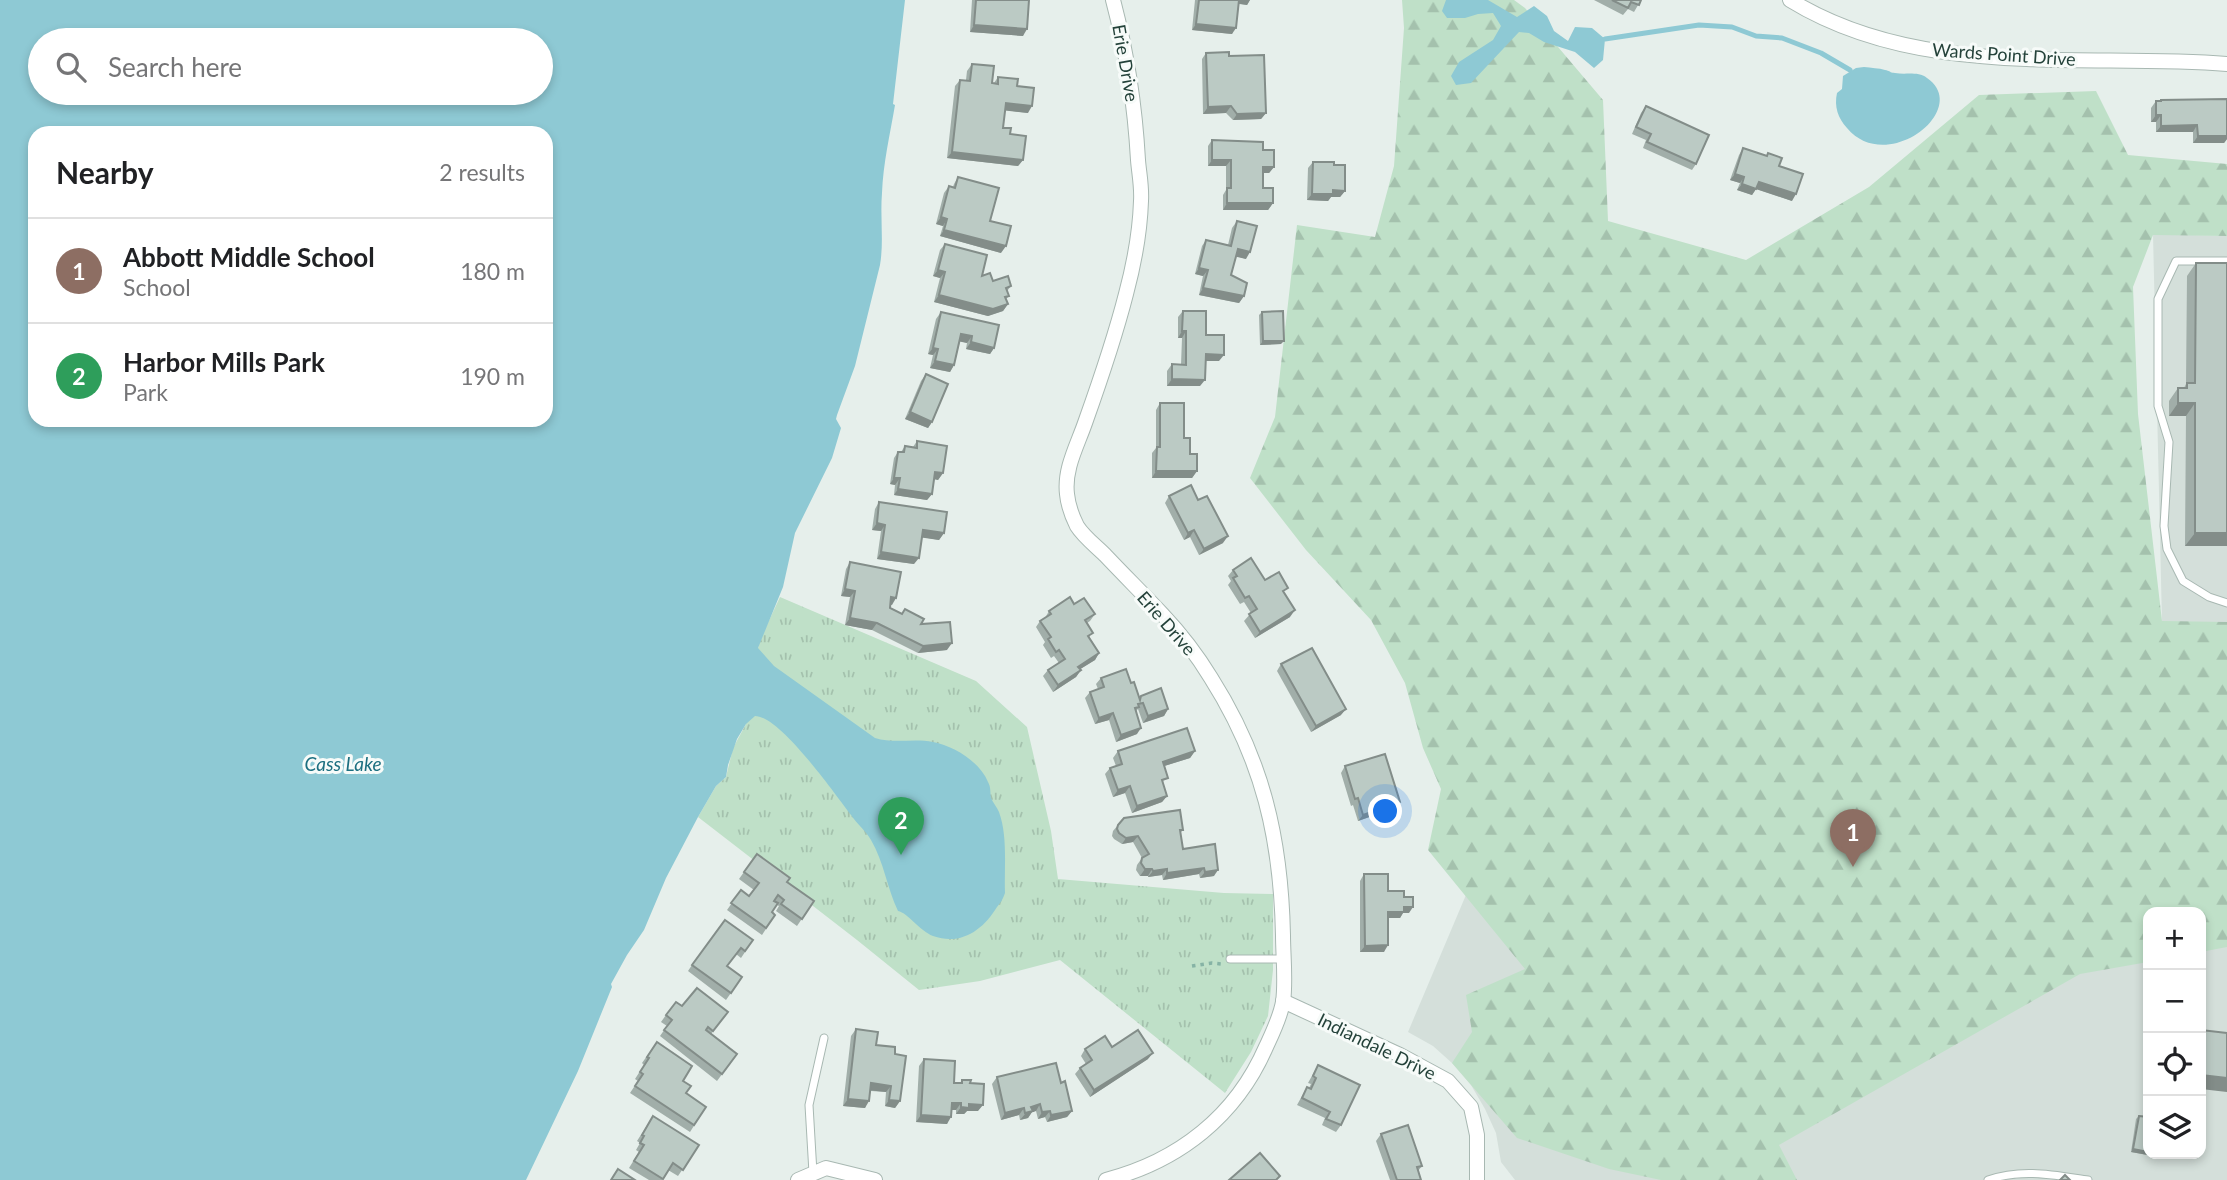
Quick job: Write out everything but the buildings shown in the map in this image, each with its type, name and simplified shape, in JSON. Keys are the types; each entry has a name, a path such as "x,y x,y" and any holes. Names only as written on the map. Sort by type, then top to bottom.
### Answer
{"street":[{"name":"Erie Drive","path":"1106,1180 1147,1167 1174,1153 1210,1126 1242,1091 1262,1057 1283,1001 1282,900 1276,842 1267,798 1252,756 1211,677 1163,615 1079,528 1069,506 1066,490 1068,468 1126,294 1136,246 1141,200 1132,89 1113,0"},
{"name":"Wards Point Drive","path":"1790,0 1854,31 1922,48 2019,58 2162,60 2227,64"},
{"name":"Indiandale Drive","path":"1283,1001 1400,1055 1448,1081 1471,1107 1477,1135 1477,1180"},
{"path":"798,1180 826,1168 875,1180"}],"lane":[{"path":"2227,261 2176,261 2158,299 2158,407 2169,442 2164,526 2167,549 2183,581 2209,597 2227,603"},
{"path":"1230,959 1283,959"},
{"path":"813,1173 808,1105 824,1038"},
{"path":"1988,1180 2004,1175 2033,1172 2088,1180"}],"path":[{"path":"1192,966 1228,964 1230,959"}],"shaded area":[{"path":"2153,234 2227,236 2227,622 2163,622 2227,822 2227,1180 1515,1180 1501,1162 1496,1133 1471,1085 1433,1046 1408,1032 1581,623 2162,622"}],"green space":[{"path":"1402,0 1514,0 1525,8 1603,100 1608,221 1746,260 1869,187 1979,95 2096,91 2128,155 2227,164 2227,236 2153,235 2133,287 2138,414 2162,621 2227,622 2227,947 2206,951 2206,907 2143,907 2143,963 2080,974 1779,1145 1797,1180 1661,1180 1609,1169 1517,1138 1452,1063 1472,1032 1466,995 1525,969 1428,850 1441,789 1423,748 1405,683 1371,620 1306,550 1250,478 1275,417 1297,225 1375,237 1394,166 1404,28"},
{"path":"780,597 976,681 1027,727 1051,831 1058,879 1224,893 1273,894 1273,970 1268,1016 1251,1052 1225,1093 1060,960 980,981 919,990 698,817 716,786 726,777 733,748 746,724 759,642"}],"water":[{"name":"Cass Lake","path":"0,0 905,0 895,105 883,182 880,265 855,366 836,419 841,428 832,458 795,533 783,587 758,648 774,666 875,738 941,744 958,751 973,762 989,784 991,798 1002,822 1005,842 1005,893 985,923 970,934 943,939 928,934 898,911 869,837 820,774 778,729 766,719 755,716 746,724 737,739 726,777 716,786 698,817 666,878 644,930 611,984 578,1071 526,1180 0,1180"},
{"path":"1446,0 1488,0 1517,17 1534,6 1547,16 1554,31 1568,41 1575,27 1592,28 1605,39 1603,60 1594,68 1575,52 1544,42 1529,33 1519,32 1471,83 1456,85 1451,76 1459,62 1493,40 1501,26 1493,13 1447,18 1442,11"},
{"path":"1864,67 1927,78 1938,91 1939,106 1932,120 1919,133 1902,141 1883,145 1864,141 1847,128 1838,112 1837,93 1842,89 1843,76 1856,68"}],"waterway":[{"path":"1605,39 1699,25 1732,27 1756,36 1782,38 1821,53 1850,70"}],"place":[{"name":"Harbor Mills Park","path":"901,855"},
{"name":"Abbott Middle School","path":"1853,867"}]}
